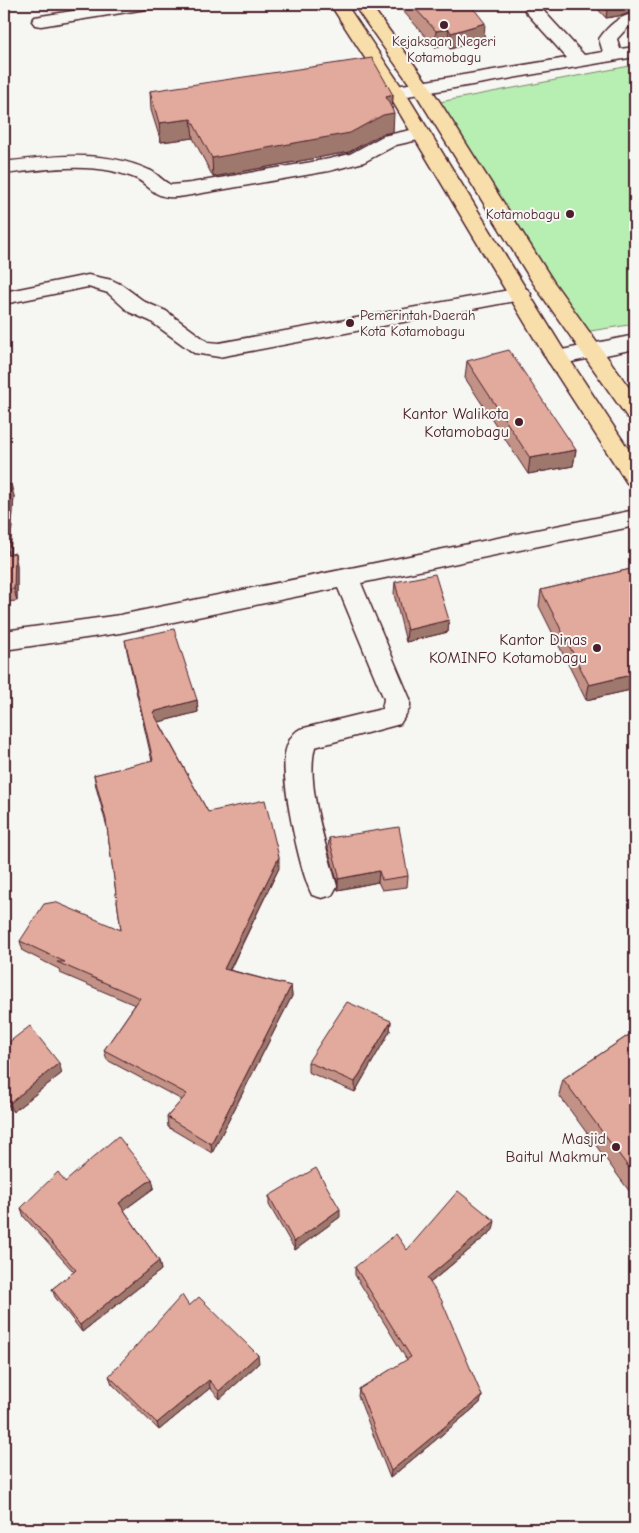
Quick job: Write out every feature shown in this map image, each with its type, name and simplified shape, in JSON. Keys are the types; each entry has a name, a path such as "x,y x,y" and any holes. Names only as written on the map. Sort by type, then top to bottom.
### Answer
{"main road":[{"path":"338,4 396,92 557,358 635,477"},
{"path":"361,4 422,88 543,283 635,412"}],"street":[{"path":"41,21 146,4"},
{"path":"534,11 579,61"},
{"path":"613,55 608,39 622,22 635,18"},
{"path":"396,92 635,52"},
{"path":"4,168 61,161 84,161 115,166 143,174 168,191 184,190 328,165 357,158 390,140 420,134"},
{"path":"4,298 88,281 105,284 115,289 137,307 158,316 202,348 219,350 520,294"},
{"path":"557,358 635,342"},
{"path":"4,641 120,624 635,518"},
{"path":"322,886 299,782 299,752 302,741 310,736 391,717 396,708 397,699 346,577"}],"green space":[{"name":"Kotamobagu","path":"635,65 635,324 584,332 429,104"}],"building":[{"path":"411,4 470,4 485,23 451,33 449,29 436,31"},
{"path":"372,58 393,95 386,97 394,113 383,115 350,133 212,158 191,119 159,123 150,91"},
{"name":"Kantor Walikota Kotamobagu","path":"509,350 576,450 530,458 467,361"},
{"path":"11,484 7,555 15,553 14,589 4,590 4,486"},
{"name":"Kantor Dinas KOMINFO Kotamobagu","path":"635,568 635,674 589,685 541,590"},
{"path":"435,574 449,620 407,630 395,582"},
{"path":"174,629 197,700 153,712 208,812 265,800 279,857 224,969 291,986 211,1144 167,1117 187,1094 104,1050 140,998 57,962 65,962 20,941 44,904 55,902 121,930 106,820 94,775 153,760 125,640"},
{"path":"399,827 408,876 382,880 379,871 338,879 339,875 329,838"},
{"path":"347,1002 391,1021 355,1082 308,1062"},
{"path":"30,1026 59,1063 10,1103 4,1094 4,1046"},
{"name":"Masjid Baitul Makmur","path":"635,1031 635,1176 563,1079"},
{"path":"118,1136 152,1179 119,1203 159,1261 80,1325 52,1289 76,1270 21,1208 58,1172 65,1182"},
{"path":"316,1168 340,1209 294,1242 269,1196"},
{"path":"458,1191 495,1221 427,1278 441,1299 482,1396 391,1471 359,1389 411,1357 355,1267 396,1234 407,1250"},
{"path":"182,1295 189,1306 199,1297 258,1355 219,1391 209,1380 157,1423 109,1376"}],"place":[{"name":"Kejaksaan Negeri Kotamobagu","path":"444,25"},
{"name":"Kotamobagu","path":"570,214"},
{"name":"Pemerintah Daerah Kota Kotamobagu","path":"350,323"},
{"name":"Kantor Walikota Kotamobagu","path":"519,422"},
{"name":"Kantor Dinas KOMINFO Kotamobagu","path":"597,648"},
{"name":"Masjid Baitul Makmur","path":"616,1147"}]}
